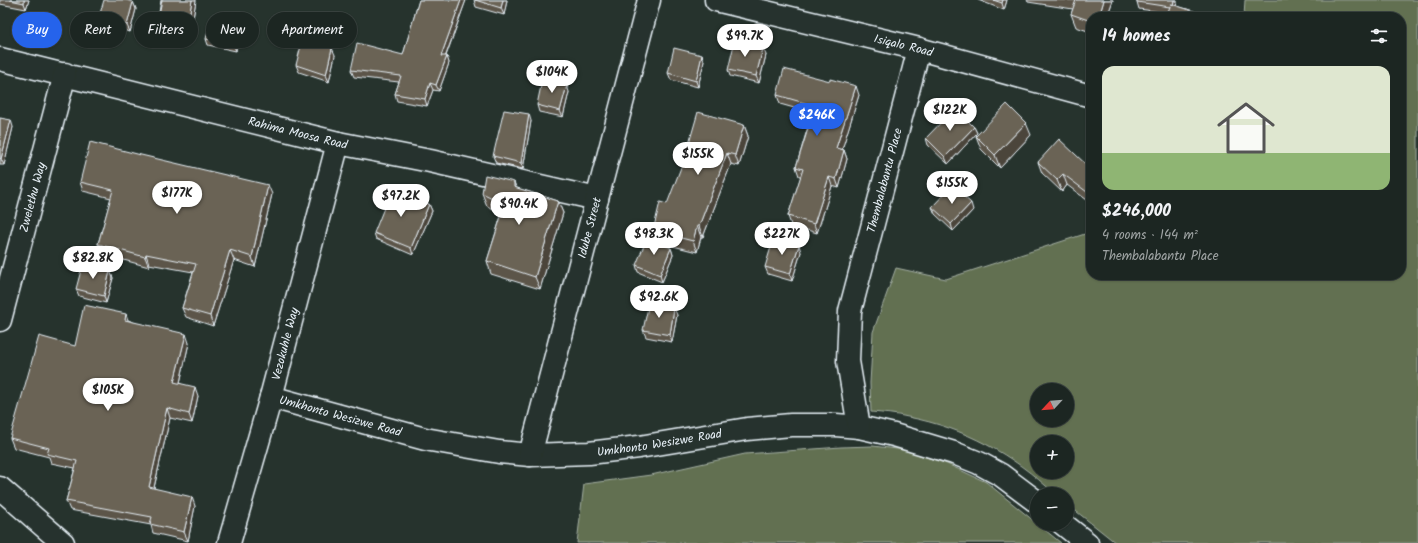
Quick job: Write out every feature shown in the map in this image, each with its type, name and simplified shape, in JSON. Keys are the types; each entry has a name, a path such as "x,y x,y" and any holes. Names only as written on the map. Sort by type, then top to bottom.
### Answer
{"street":[{"name":"Idube Street","path":"530,455 649,0"},
{"name":"Isiqalo Road","path":"716,0 919,50 1086,95"},
{"name":"Thembalabantu Place","path":"859,427 848,361 850,311 919,50"},
{"name":"Rahima Moosa Road","path":"0,59 338,143 430,161 597,199"},
{"name":"Zwelethu Way","path":"0,320 65,74"},
{"name":"Vezokuhle Way","path":"230,543 271,396 338,143"},
{"name":"Umkhonto Wesizwe Road","path":"271,396 425,438 499,452 530,455 589,453 639,447 747,429 791,425 836,425 859,427 894,435 954,453 979,463 1001,475 1030,497"},
{"path":"0,488 63,543"},
{"path":"1072,531 1087,543"}],"green space":[{"path":"1245,0 1418,0 1418,543 1116,543 1074,510 1074,487 1047,487 1038,479 1074,479 1074,435 1030,435 1030,473 1005,455 949,428 899,415 871,412 870,383 873,332 896,268 946,279 1086,234 1086,280 1406,280 1406,12 1244,12"},
{"path":"873,446 905,450 947,464 986,482 1030,518 1030,531 1046,531 1061,543 577,543 584,484 651,475 745,454"}],"building":[{"path":"10,0 24,0 24,3"},
{"path":"104,0 126,0 133,2 127,25 126,12 100,12"},
{"path":"162,0 192,0 190,12 159,12"},
{"path":"419,0 461,0 441,56 447,56 436,85 430,83 425,99 395,94 401,76 351,70 357,43 403,55"},
{"path":"475,0 503,0 501,8"},
{"path":"993,0 1003,0 1002,3"},
{"path":"1076,0 1104,0 1100,12 1086,12 1086,19 1071,14"},
{"path":"1137,0 1174,0 1173,5 1171,4 1170,7 1137,2"},
{"path":"1171,4 1196,12 1168,12"},
{"path":"735,40 763,48 756,76 728,70"},
{"path":"300,48 332,48 326,75 296,65"},
{"path":"674,48 702,55 696,81 668,73"},
{"path":"784,69 856,86 836,148 844,150 836,179 829,177 814,224 788,216 803,169 796,167 815,106 777,95"},
{"path":"543,76 567,85 560,111 537,105"},
{"path":"1007,104 1026,123 995,155 976,136"},
{"path":"955,108 974,127 945,157 926,138"},
{"path":"504,110 529,114 521,163 493,156"},
{"path":"698,112 744,125 735,155 727,153 699,226 697,226 693,241 653,231 660,202 667,204 685,157"},
{"path":"0,118 11,120 1,159 0,158"},
{"path":"1059,139 1086,164 1086,191 1063,174 1057,180 1038,162"},
{"path":"90,142 268,185 252,257 230,250 210,316 182,308 196,264 146,254 145,257 98,244 113,190 80,182"},
{"path":"485,175 514,182 514,187 558,201 535,277 487,261 505,204 482,193"},
{"path":"952,186 971,203 951,224 932,207"},
{"path":"392,188 429,204 411,248 374,233"},
{"path":"774,237 799,245 790,274 765,267"},
{"path":"647,238 671,248 660,275 636,265"},
{"path":"83,263 110,271 104,296 76,289"},
{"path":"649,303 674,308 670,335 643,330"},
{"path":"84,305 126,314 125,320 186,334 174,382 195,387 189,414 167,408 149,487 192,497 184,532 150,524 152,517 66,501 77,461 47,454 49,448 10,438 39,336 75,346"}]}
